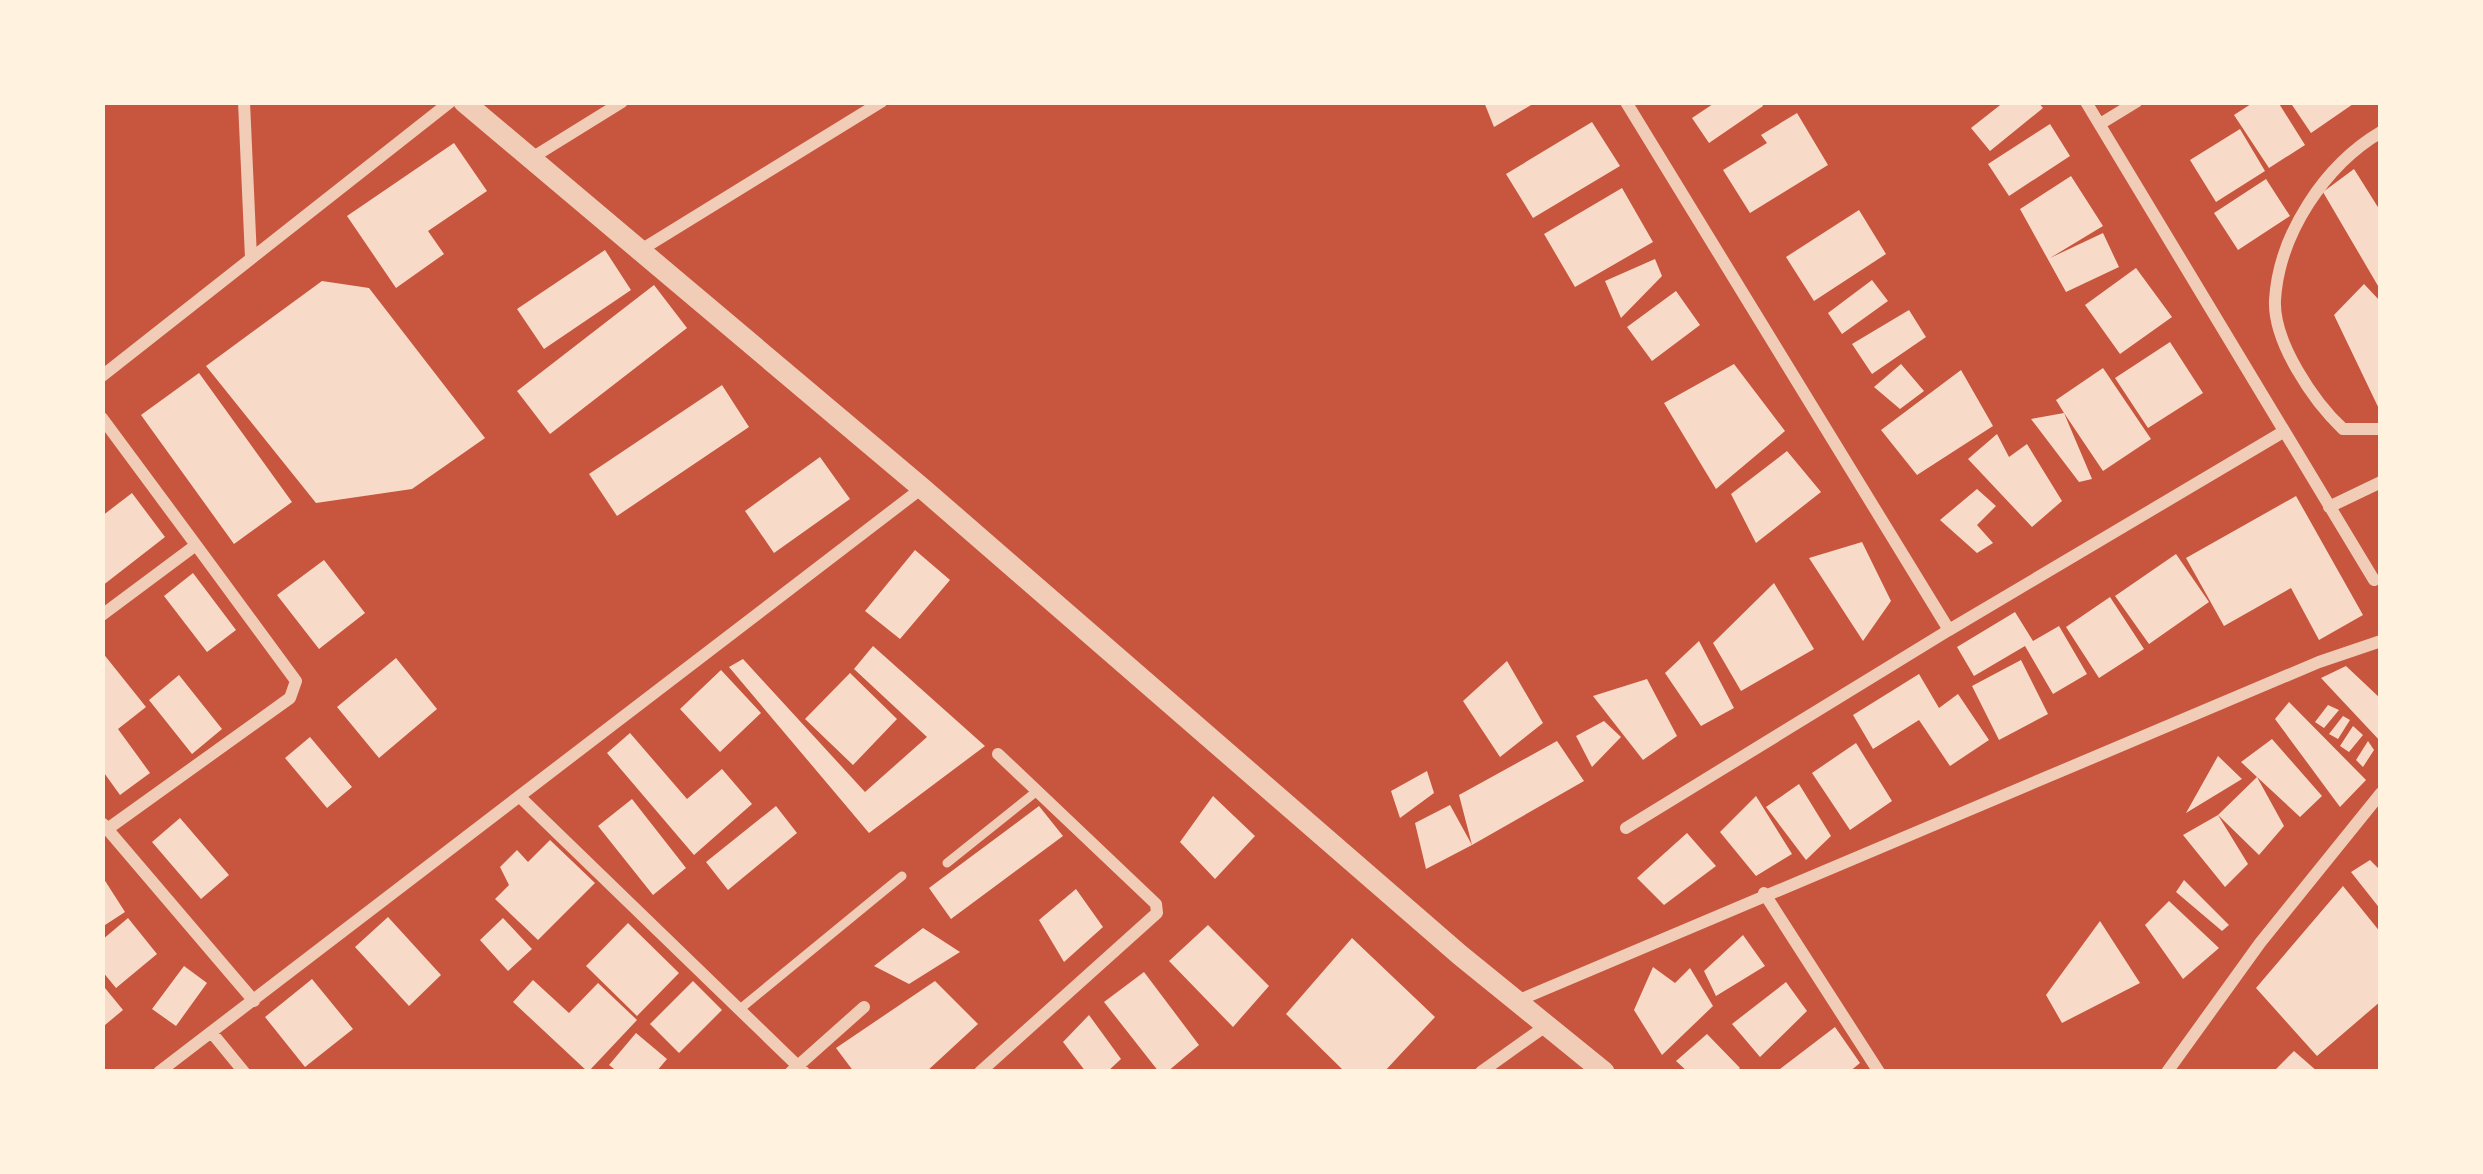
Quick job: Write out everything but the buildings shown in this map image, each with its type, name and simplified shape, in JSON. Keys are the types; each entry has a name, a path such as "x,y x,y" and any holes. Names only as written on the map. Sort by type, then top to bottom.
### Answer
{"street":[{"path":"244,102 251,258"},
{"path":"102,376 450,102"},
{"path":"464,102 1604,1072"},
{"path":"530,160 622,102"},
{"path":"639,251 881,102"},
{"path":"1626,102 1949,630"},
{"path":"2086,102 2374,580"},
{"path":"2101,124 2136,102"},
{"path":"2381,132 2344,159 2306,209 2274,303 2289,351 2331,417 2343,429 2381,429"},
{"path":"102,418 296,681 281,705 104,826 254,1001"},
{"path":"1626,828 2283,432"},
{"path":"2329,507 2381,482"},
{"path":"159,1072 922,488"},
{"path":"102,615 196,545"},
{"path":"1517,1001 1764,893 2319,662 2381,641"},
{"path":"980,1072 1157,913 1156,904 998,754"},
{"path":"2167,1072 2260,943 2381,793"},
{"path":"520,797 798,1070 864,1007"},
{"path":"1764,893 1879,1072"},
{"path":"1480,1072 1547,1025"},
{"path":"212,1033 244,1072"}],"lane":[{"path":"947,863 1037,791"},
{"path":"740,1010 902,876"}]}
